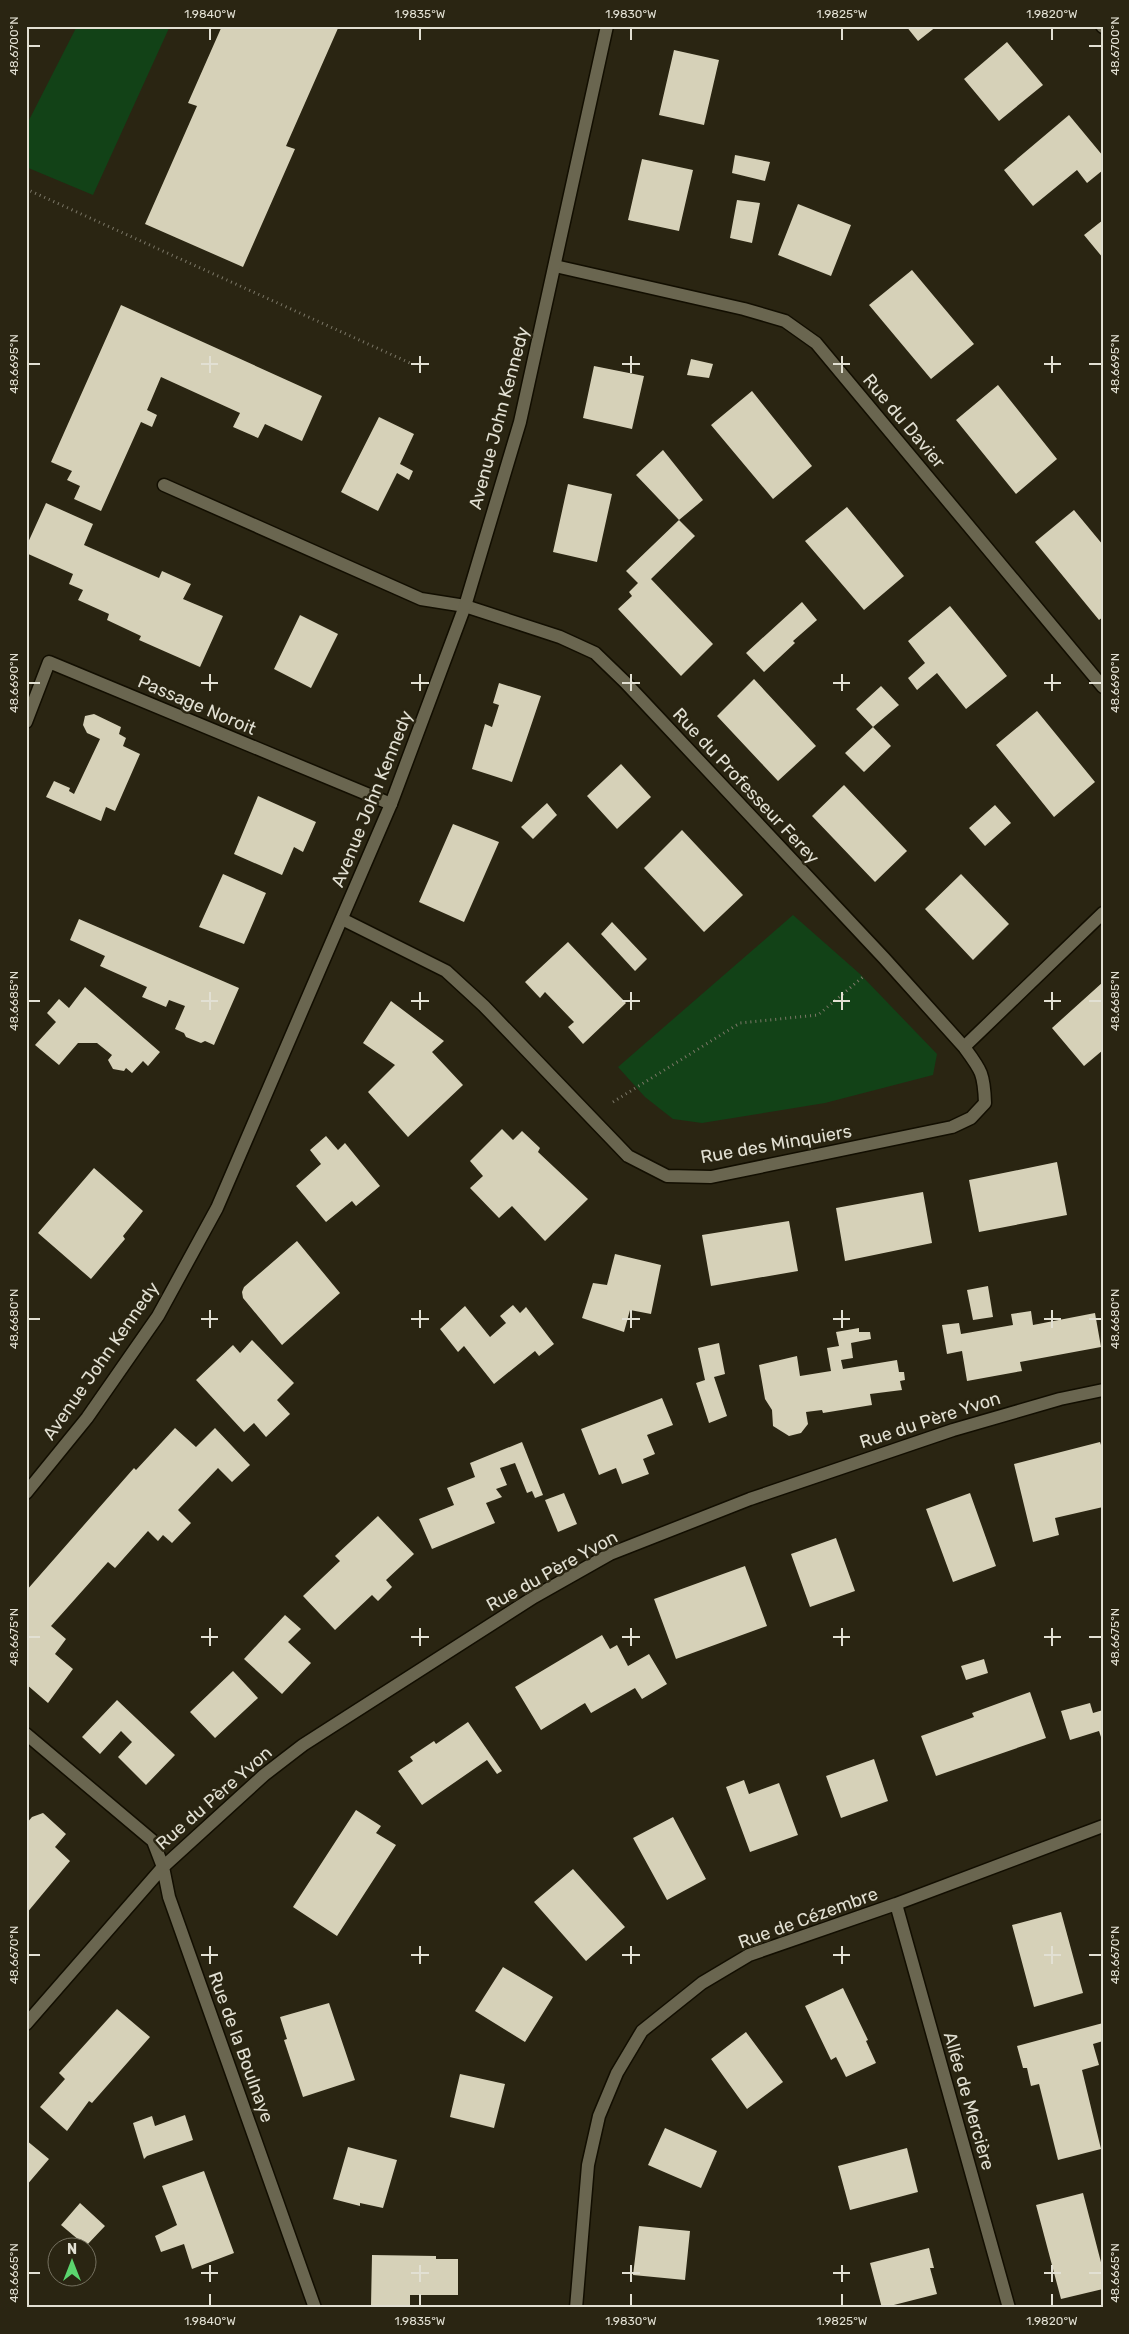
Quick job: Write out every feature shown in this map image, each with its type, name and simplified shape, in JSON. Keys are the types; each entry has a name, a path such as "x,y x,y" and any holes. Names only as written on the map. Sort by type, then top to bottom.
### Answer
{"street":[{"name":"Avenue John Kennedy","path":"26,1493 87,1418 158,1316 217,1208 391,804 465,606 520,422 607,26"},
{"name":"Rue du Davier","path":"555,266 744,309 785,321 816,343 1103,687"},
{"name":"Rue du Professeur Ferey","path":"164,485 421,599 465,606 560,637 595,653 625,682 884,958 964,1047"},
{"name":"Passage Noroit","path":"26,722 49,662 391,804"},
{"path":"964,1047 1103,913"},
{"name":"Rue des Minquiers","path":"342,919 446,971 484,1006 628,1156 667,1176 711,1177 952,1127 971,1118 985,1103 981,1070 964,1047"},
{"name":"Rue du Père Yvon","path":"26,2024 163,1867 264,1775 303,1745 534,1597 610,1554 750,1499 952,1430 1060,1399 1103,1390"},
{"name":"Rue de la Boulnaye","path":"26,1734 153,1841 163,1867 169,1897 315,2308"},
{"name":"Rue de Cézembre","path":"576,2308 588,2165 599,2116 617,2073 642,2031 702,1983 749,1955 896,1904 1103,1826"},
{"name":"Allée de Mercière","path":"896,1904 1009,2308"}],"path":[{"path":"26,189 410,362"},
{"path":"590,1117 740,1023 818,1015 884,958"}],"green space":[{"path":"77,26 170,26 93,195 26,167 26,126"},
{"path":"793,915 860,974 937,1054 933,1075 825,1103 702,1123 673,1119 645,1097 618,1067"}],"building":[{"path":"222,26 339,26 286,146 295,149 243,267 145,224 197,106 188,103"},
{"path":"906,26 937,26 918,41"},
{"path":"1007,42 1043,85 999,121 964,79"},
{"path":"674,50 719,60 704,125 659,115"},
{"path":"1069,115 1103,156 1103,170 1087,183 1077,170 1033,206 1004,170"},
{"path":"735,155 770,162 765,181 732,173"},
{"path":"642,159 693,170 679,231 628,220"},
{"path":"737,200 760,203 752,243 730,238"},
{"path":"798,204 851,225 831,276 778,255"},
{"path":"1103,220 1103,258 1084,235"},
{"path":"912,270 974,344 931,379 869,305"},
{"path":"121,305 322,396 302,441 265,424 258,438 233,427 240,413 161,377 147,410 157,415 152,427 141,422 101,511 74,499 80,486 67,480 72,471 51,462"},
{"path":"691,359 713,364 709,378 687,375"},
{"path":"594,366 644,376 632,429 583,418"},
{"path":"998,385 1057,459 1016,494 956,420"},
{"path":"752,391 812,466 773,499 711,425"},
{"path":"379,417 414,434 400,464 413,471 409,480 397,473 378,511 341,492"},
{"path":"663,450 703,500 679,520 636,475"},
{"path":"568,484 612,494 597,562 553,552"},
{"path":"46,503 93,524 84,545 159,578 162,571 191,584 183,599 223,616 200,667 139,640 141,636 107,620 109,614 78,600 83,590 69,584 73,574 26,553 26,547"},
{"path":"847,507 904,576 864,610 805,541"},
{"path":"1074,510 1103,545 1103,617 1099,620 1035,542"},
{"path":"679,520 695,536 651,579 713,644 681,676 618,609 632,596 629,592 638,583 626,571"},
{"path":"802,602 817,620 793,641 795,643 764,672 746,653"},
{"path":"950,606 1007,676 966,709 937,673 917,690 908,678 925,663 908,641"},
{"path":"300,615 338,634 311,688 274,669"},
{"path":"754,679 816,746 778,781 717,716"},
{"path":"499,683 541,696 512,782 472,769 485,724 492,727 499,705 493,703"},
{"path":"881,686 899,705 873,727 856,709"},
{"path":"1037,711 1095,782 1054,817 996,745"},
{"path":"94,714 121,727 119,734 126,738 123,746 140,754 115,811 106,807 101,821 46,797 54,781 70,788 69,791 74,794 100,739 87,733 83,725 85,716"},
{"path":"873,727 891,746 864,772 845,753"},
{"path":"621,764 651,797 617,829 587,796"},
{"path":"844,785 907,851 875,882 812,816"},
{"path":"258,796 316,822 303,852 294,847 282,875 234,854"},
{"path":"547,803 557,815 533,839 521,827"},
{"path":"995,805 1011,823 985,846 969,828"},
{"path":"453,824 499,842 464,922 419,902"},
{"path":"682,830 743,895 704,932 644,868"},
{"path":"223,874 266,893 244,944 199,927"},
{"path":"961,874 1009,924 973,960 925,909"},
{"path":"79,919 239,988 214,1045 205,1041 201,1043 186,1037 184,1033 175,1029 185,1006 169,1000 166,1007 142,997 147,987 100,966 105,956 70,940"},
{"path":"612,922 647,959 635,971 601,934"},
{"path":"568,942 626,1003 583,1044 568,1027 574,1022 545,992 540,998 525,982"},
{"path":"1103,982 1103,1050 1084,1066 1052,1028"},
{"path":"85,987 160,1052 148,1066 143,1061 132,1073 126,1068 124,1071 113,1069 108,1060 112,1055 97,1043 78,1043 59,1065 35,1045 56,1022 47,1013 59,999 69,1008"},
{"path":"391,1001 444,1041 432,1052 463,1085 408,1137 368,1092 395,1065 363,1043"},
{"path":"502,1129 513,1140 522,1131 540,1148 538,1152 588,1199 545,1241 512,1206 499,1218 470,1188 483,1176 470,1161"},
{"path":"326,1136 338,1150 345,1143 380,1186 356,1206 352,1201 326,1222 296,1186 321,1164 310,1150"},
{"path":"1057,1162 1067,1215 979,1232 969,1180"},
{"path":"94,1168 143,1211 123,1236 125,1239 91,1279 38,1233"},
{"path":"923,1192 932,1243 845,1261 836,1208"},
{"path":"789,1221 798,1271 711,1286 702,1235"},
{"path":"297,1241 340,1293 282,1345 243,1298 242,1292 244,1287"},
{"path":"615,1254 661,1265 651,1314 630,1310 624,1332 582,1318 593,1283 607,1285"},
{"path":"988,1286 993,1317 973,1320 967,1290"},
{"path":"513,1305 520,1313 526,1307 554,1344 539,1356 535,1351 494,1384 464,1346 458,1352 440,1329 465,1306 490,1337 506,1323 500,1316"},
{"path":"1031,1311 1033,1325 1095,1313 1101,1347 1020,1362 1022,1371 967,1381 962,1351 947,1354 942,1325 959,1323 961,1334 1013,1325 1011,1314"},
{"path":"859,1328 859,1332 870,1332 871,1339 851,1343 853,1358 841,1360 843,1369 897,1360 899,1372 904,1372 905,1380 900,1381 902,1390 870,1394 872,1405 823,1413 822,1410 806,1412 808,1424 801,1433 789,1436 773,1426 772,1410 765,1399 759,1365 797,1356 800,1376 831,1371 827,1348 839,1346 836,1332"},
{"path":"252,1340 294,1383 277,1400 290,1414 266,1437 254,1423 244,1432 196,1380 233,1345 240,1353"},
{"path":"719,1343 725,1374 714,1377 727,1416 709,1423 696,1383 705,1380 698,1348"},
{"path":"662,1398 673,1425 647,1435 655,1454 643,1459 649,1474 622,1484 616,1468 599,1475 581,1429"},
{"path":"175,1428 196,1447 215,1428 250,1465 232,1482 218,1468 178,1510 191,1523 172,1543 163,1535 158,1541 148,1531 115,1568 108,1562 51,1626 66,1639 55,1654 73,1669 48,1703 26,1684 26,1591 134,1468 136,1470"},
{"path":"522,1442 543,1495 535,1498 532,1491 527,1493 515,1463 500,1468 507,1485 496,1489 502,1497 486,1503 495,1523 432,1549 419,1519 454,1505 447,1488 475,1477 470,1463"},
{"path":"1100,1442 1103,1451 1103,1507 1055,1518 1059,1535 1033,1542 1014,1464"},
{"path":"564,1493 577,1524 558,1532 545,1500"},
{"path":"970,1493 996,1566 953,1582 926,1509"},
{"path":"378,1516 414,1554 386,1580 392,1587 378,1601 372,1595 335,1630 303,1596 340,1561 335,1556"},
{"path":"836,1538 855,1591 810,1607 791,1554"},
{"path":"745,1566 767,1626 676,1659 654,1599"},
{"path":"285,1615 301,1629 288,1642 311,1663 282,1694 244,1659"},
{"path":"602,1635 610,1649 617,1645 628,1666 649,1654 667,1684 642,1699 635,1688 591,1713 585,1703 541,1730 515,1687"},
{"path":"984,1659 988,1673 966,1680 961,1666"},
{"path":"233,1671 258,1698 215,1738 190,1712"},
{"path":"1030,1692 1046,1738 936,1776 921,1736 974,1717 972,1713"},
{"path":"117,1700 175,1755 146,1785 118,1757 132,1742 121,1731 100,1754 82,1737"},
{"path":"1090,1703 1093,1713 1103,1710 1103,1743 1099,1731 1070,1740 1061,1711"},
{"path":"468,1722 502,1771 497,1774 487,1760 422,1805 398,1771 413,1761 410,1757 434,1741 436,1744"},
{"path":"874,1759 888,1801 841,1818 826,1776"},
{"path":"744,1780 749,1794 779,1783 798,1835 750,1852 726,1787"},
{"path":"356,1810 381,1826 376,1833 396,1845 337,1936 293,1907"},
{"path":"43,1813 66,1834 55,1847 70,1861 26,1914 26,1824 32,1817"},
{"path":"673,1817 706,1879 667,1900 633,1838"},
{"path":"573,1869 625,1927 586,1961 534,1902"},
{"path":"1061,1912 1083,1993 1034,2007 1012,1925"},
{"path":"503,1967 553,1997 525,2042 475,2011"},
{"path":"843,1988 868,2040 866,2041 876,2063 846,2077 836,2057 831,2060 805,2006"},
{"path":"329,2003 355,2080 303,2097 284,2040 287,2039 280,2017"},
{"path":"117,2009 150,2037 92,2103 89,2101 67,2131 40,2107 65,2079 59,2073"},
{"path":"1103,2023 1103,2041 1093,2044 1099,2065 1082,2070 1101,2149 1058,2160 1039,2084 1031,2086 1027,2068 1023,2068 1017,2046"},
{"path":"746,2032 783,2082 747,2109 711,2059"},
{"path":"460,2074 505,2084 494,2128 450,2117"},
{"path":"185,2115 193,2140 147,2156 144,2159 133,2123 152,2116 155,2126"},
{"path":"665,2128 717,2151 701,2188 648,2165"},
{"path":"26,2140 49,2159 26,2186"},
{"path":"348,2147 397,2160 383,2208 360,2203 360,2206 333,2199"},
{"path":"907,2148 918,2192 850,2210 838,2166"},
{"path":"204,2171 234,2253 192,2269 184,2244 161,2252 155,2236 177,2225 162,2186"},
{"path":"1083,2193 1103,2270 1103,2289 1061,2299 1036,2205"},
{"path":"80,2203 105,2226 96,2236 74,2236 61,2225"},
{"path":"639,2226 690,2231 685,2280 633,2275"},
{"path":"929,2248 934,2268 930,2268 937,2294 882,2308 870,2263"},
{"path":"372,2255 436,2256 436,2259 458,2259 458,2295 410,2295 410,2306 371,2306"}]}
